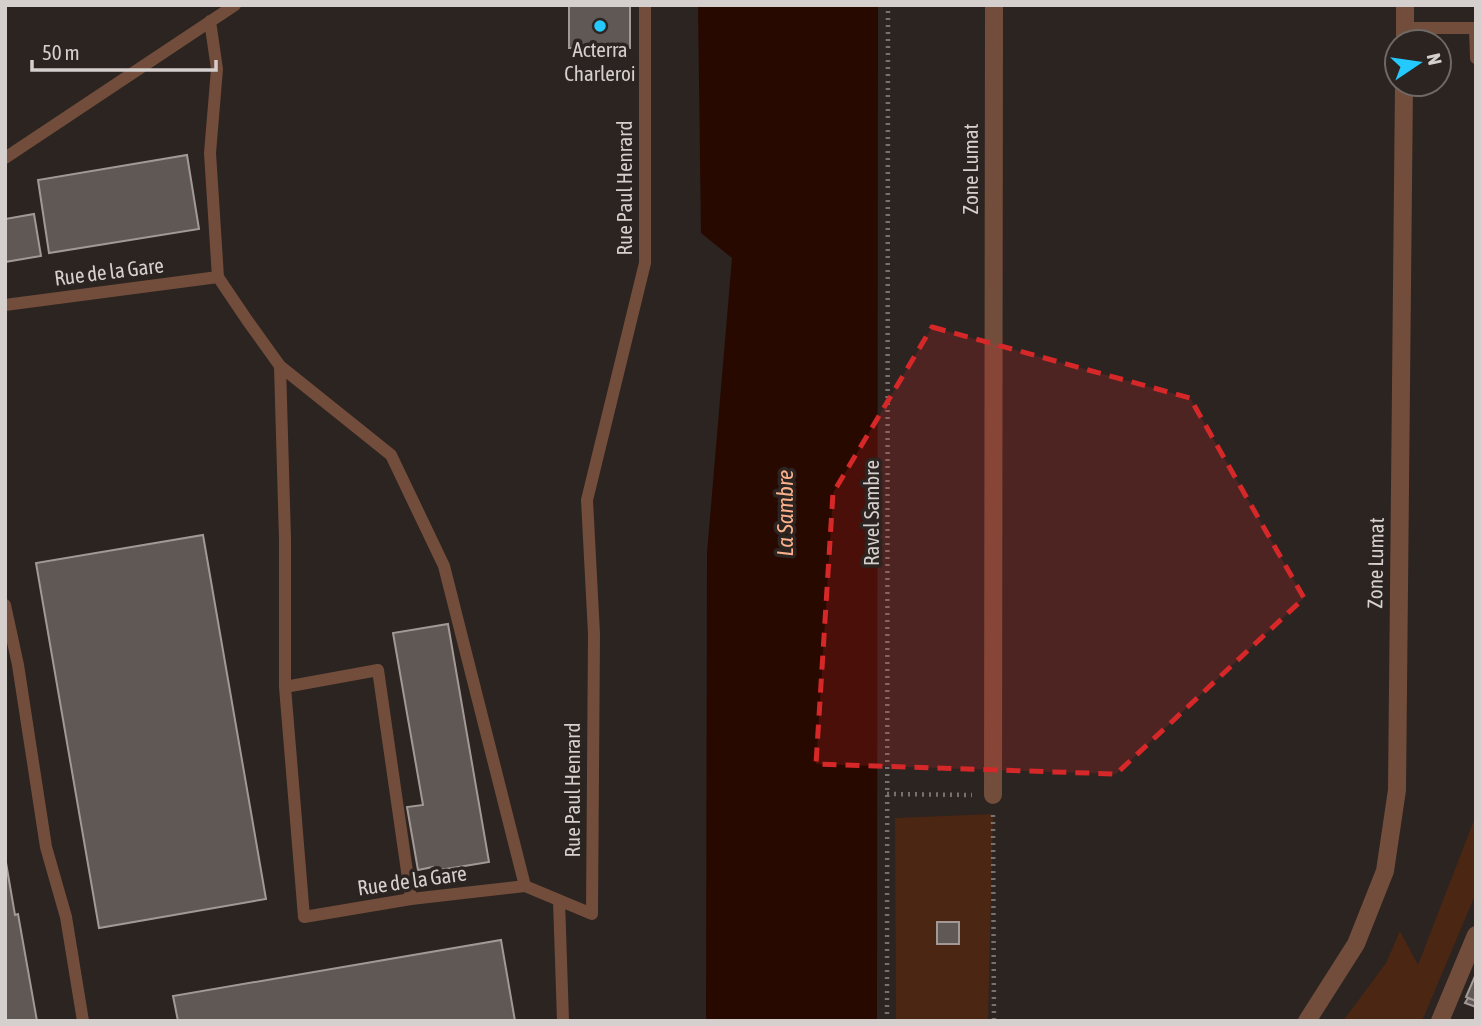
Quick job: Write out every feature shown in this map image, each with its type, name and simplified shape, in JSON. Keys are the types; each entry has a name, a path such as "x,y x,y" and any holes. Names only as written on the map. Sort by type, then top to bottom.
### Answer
{"street":[{"name":"Zone Lumat","path":"993,795 994,5"},
{"path":"1405,5 1405,28"},
{"name":"Zone Lumat","path":"1307,1021 1356,944 1385,871 1397,790 1404,98"},
{"path":"1440,1021 1476,935"}],"lane":[{"path":"5,158 235,5"},
{"name":"Rue Paul Henrard","path":"525,886 592,914 594,634 587,500 645,263 645,5"},
{"path":"210,21 217,69 210,153 218,277 280,366 391,455 444,566 525,886"},
{"path":"1453,30 1475,28 1476,58"},
{"name":"Rue de la Gare","path":"5,305 218,277"},
{"path":"280,366 285,539 285,687 378,670 411,899"},
{"path":"5,605 18,665 46,847 66,917 83,1021"},
{"name":"Rue de la Gare","path":"285,687 304,916 411,899 525,886"},
{"path":"559,900 563,1021"}],"path":[{"name":"Ravel Sambre","path":"887,1021 888,5"},
{"path":"887,794 993,795 994,1021"}],"highlighted area":[{"path":"932,327 1190,398 1304,598 1116,774 816,764 833,493"}],"shaded area":[{"path":"993,814 988,1021 896,1021 895,818"},
{"path":"1476,815 1476,893 1422,1021 1343,1021 1386,963 1400,931 1418,965"}],"water":[{"name":"La Sambre","path":"698,5 878,5 877,1021 706,1021 707,553 732,258 701,233"}],"building":[{"name":"Acterra Charleroi","path":"569,5 630,5 630,48 569,48"},
{"path":"187,155 199,229 49,253 38,180"},
{"path":"34,214 41,256 5,262 5,219"},
{"path":"203,535 266,899 99,928 36,563"},
{"path":"448,624 489,862 434,871 433,867 418,870 407,807 423,805 393,633"},
{"path":"5,857 15,915 18,914 37,1021 5,1021"},
{"path":"937,922 959,922 959,944 937,944"},
{"path":"501,940 515,1021 178,1021 173,996"},
{"path":"1476,974 1476,1001 1466,997"},
{"path":"1468,998 1476,1001 1476,1007 1465,1003"}],"place":[{"name":"Acterra Charleroi","path":"600,26"}]}
